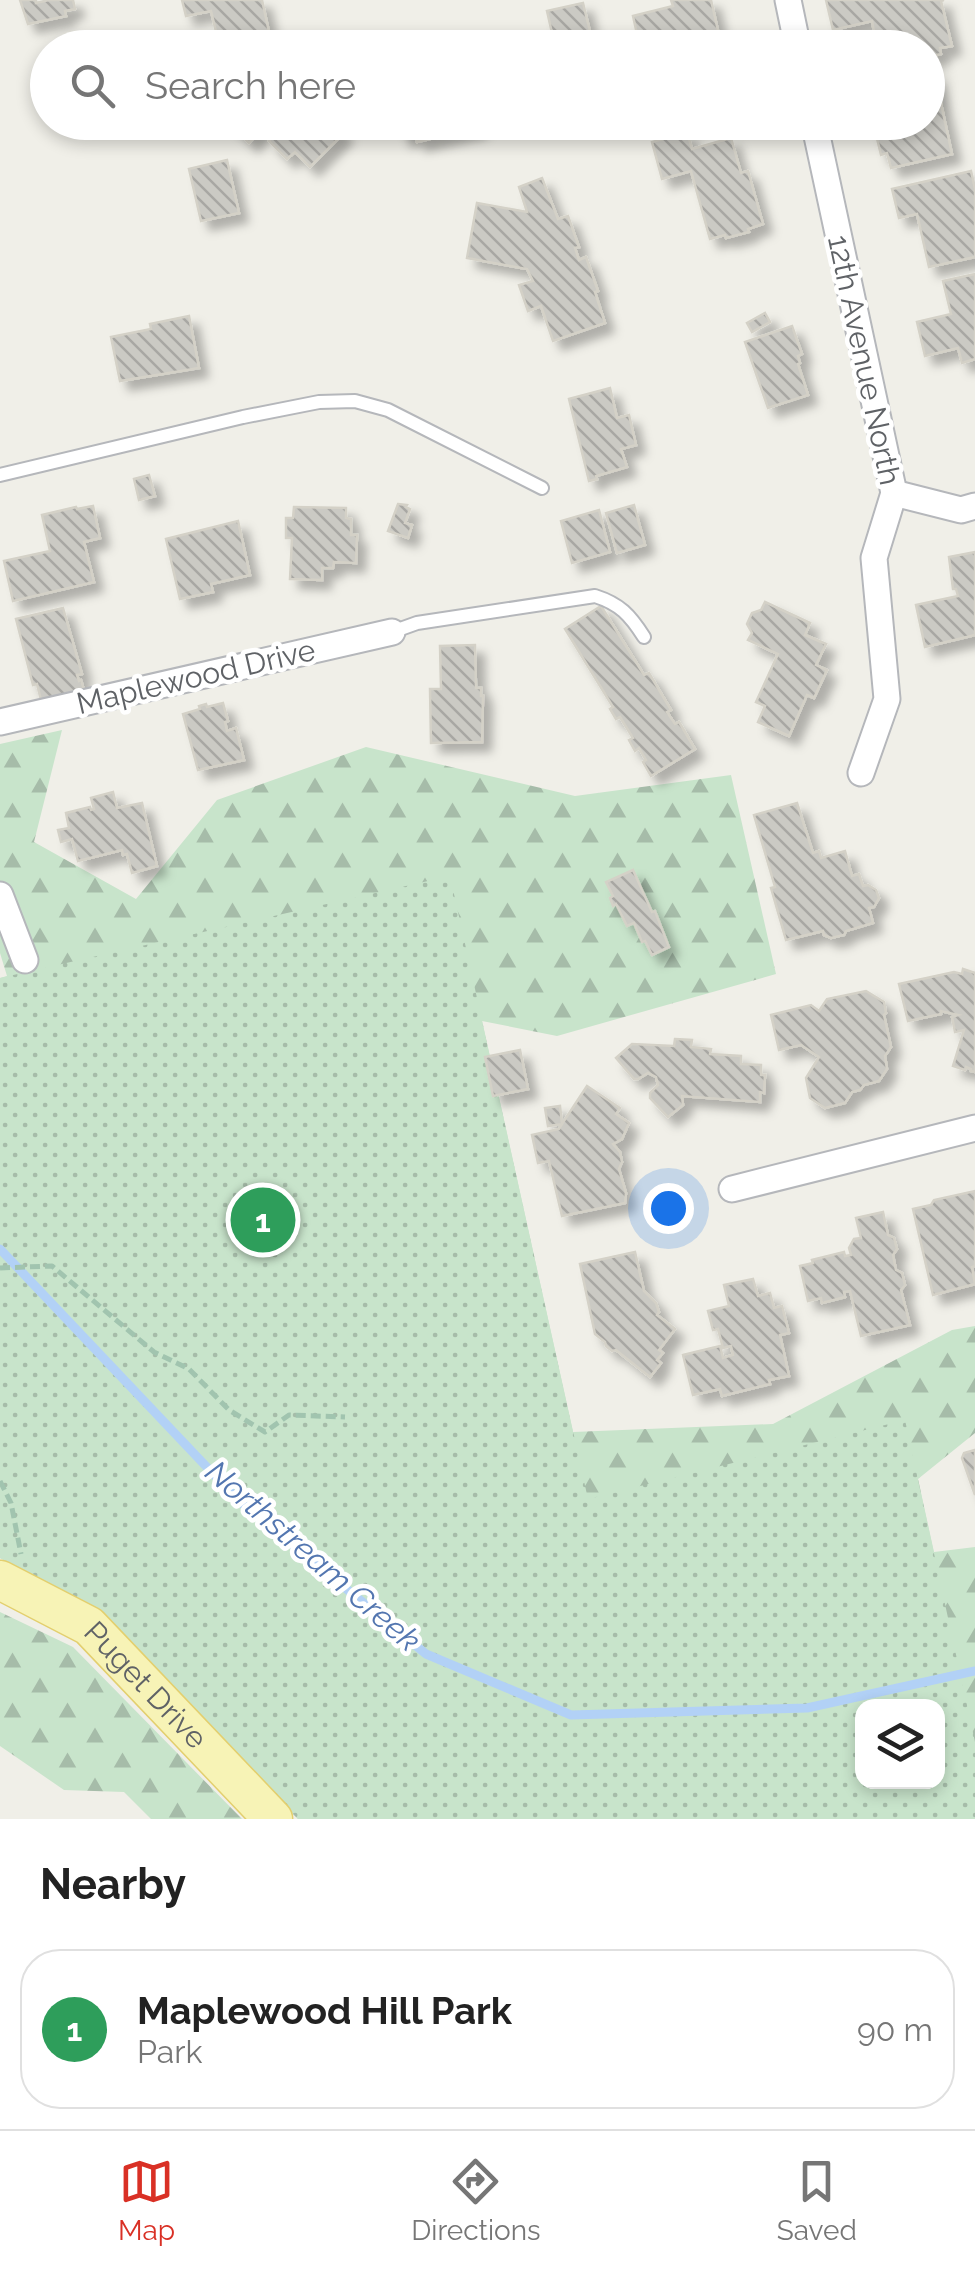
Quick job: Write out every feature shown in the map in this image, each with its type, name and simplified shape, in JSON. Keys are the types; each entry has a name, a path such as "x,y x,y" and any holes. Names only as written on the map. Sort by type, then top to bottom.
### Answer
{"main road":[{"name":"Puget Drive","path":"11,1567 89,1626 273,1819"}],"street":[{"path":"788,0 794,30"},
{"name":"12th Avenue North","path":"818,140 894,493 874,558 887,699 862,773"},
{"path":"894,493 961,510 975,506"},
{"name":"Maplewood Drive","path":"0,722 392,632"},
{"path":"0,894 24,960"},
{"path":"732,1189 975,1128"}],"lane":[{"path":"0,475 242,417 319,402 354,401 388,410 542,488"},
{"path":"392,632 417,623 595,596 613,602 644,636"}],"path":[{"path":"0,1268 52,1266 154,1352 189,1368 229,1410 265,1432 289,1414 346,1417"},
{"path":"0,1481 11,1503 11,1567"}],"green space":[{"path":"62,730 34,842 136,899 217,800 366,747 575,796 731,775 776,974 557,1036 482,1021 573,1432 773,1424 952,1330 975,1326 975,1433 918,1479 934,1552 975,1547 975,1819 298,1819 92,1606 0,1558 0,978 7,976 0,953 0,744"},
{"path":"450,876 588,1499 905,1420 975,1742 975,1819 298,1819 92,1606 0,1558 0,978"},
{"path":"0,1612 73,1647 242,1819 151,1819 124,1792 64,1790 0,1746"}],"building":[{"path":"20,0 73,0 75,9 65,11 66,16 28,24"},
{"path":"182,0 262,0 269,30 216,30 211,11 186,16"},
{"path":"671,0 711,0 718,30 636,30 633,16 673,6"},
{"path":"826,0 944,0 941,1 952,46 945,47 945,30 874,30 872,21 833,30"},
{"path":"583,3 590,30 551,30 547,11"},
{"path":"945,122 952,154 891,168 887,153 881,155 877,140 945,140"},
{"path":"337,140 310,167 295,152 287,159 269,141"},
{"path":"689,140 692,149 732,140 741,173 748,171 763,224 748,229 749,232 710,239 691,171 662,179 652,142"},
{"path":"227,160 239,213 201,221 189,169"},
{"path":"971,171 975,189 975,257 929,267 917,214 899,218 892,189"},
{"path":"542,178 558,219 568,216 579,247 575,248 579,260 586,257 605,323 553,341 541,306 528,311 519,285 533,281 527,269 467,258 477,203 527,212 519,187"},
{"path":"975,274 975,359 962,363 958,348 925,356 917,322 951,314 943,281"},
{"path":"765,313 770,322 752,332 747,323"},
{"path":"189,316 199,368 120,381 111,337"},
{"path":"792,326 802,354 798,364 808,395 768,408 745,342"},
{"path":"610,388 617,418 629,415 636,445 621,449 627,467 589,481 569,399"},
{"path":"149,475 155,496 139,500 134,479"},
{"path":"398,504 410,509 405,523 412,525 408,538 388,531"},
{"path":"634,505 645,545 617,553 606,513"},
{"path":"93,506 100,538 84,542 94,582 13,601 4,561 50,551 42,515"},
{"path":"294,507 346,508 351,535 357,535 356,563 334,562 333,568 322,568 322,580 290,579 292,538 286,538 286,518 293,518"},
{"path":"599,510 610,552 572,563 561,521"},
{"path":"238,521 250,575 211,584 213,592 180,599 166,539"},
{"path":"975,552 975,635 925,647 916,605 958,596 953,589 949,557"},
{"path":"765,602 810,623 805,635 826,644 816,665 827,670 814,698 807,695 789,736 758,722 765,706 756,702 778,654 748,640 752,633 747,624 752,613 761,610"},
{"path":"601,606 644,675 649,673 671,710 667,712 675,724 679,722 695,749 651,776 639,748 635,751 629,740 633,738 620,717 616,719 610,709 613,707 565,629"},
{"path":"63,608 82,674 77,675 84,690 41,700 37,684 33,685 16,619"},
{"path":"475,645 476,688 481,688 483,696 482,742 431,743 430,689 441,689 440,646"},
{"path":"223,703 227,731 236,728 244,760 198,770 183,714 206,704 207,707"},
{"path":"113,792 117,808 142,803 157,866 132,873 122,850 78,861 72,839 61,842 58,830 69,828 66,813 94,809 91,798"},
{"path":"797,803 813,853 819,851 821,858 845,851 852,876 859,874 863,886 876,890 879,898 869,908 873,923 831,938 823,931 786,940 754,815"},
{"path":"633,870 669,947 652,955 634,923 627,926 616,904 613,906 606,882"},
{"path":"963,969 975,973 975,1072 953,1066 964,1030 955,1032 952,1017 958,1015 941,1011 908,1021 899,984 954,972 962,974"},
{"path":"866,991 884,1002 891,1047 885,1056 887,1069 879,1081 852,1092 845,1103 825,1108 810,1098 806,1078 819,1057 801,1045 779,1050 771,1015 811,1005 819,1011 827,999"},
{"path":"675,1039 692,1040 691,1047 711,1049 710,1054 741,1056 741,1064 761,1065 761,1075 765,1075 760,1102 682,1096 683,1105 668,1117 650,1098 658,1085 656,1077 648,1073 634,1079 616,1058 632,1044 674,1046"},
{"path":"520,1050 528,1089 493,1096 485,1057"},
{"path":"587,1086 620,1108 616,1114 629,1123 622,1139 613,1144 620,1152 625,1203 562,1216 549,1161 538,1163 532,1135 559,1129"},
{"path":"560,1106 562,1124 548,1126 545,1108"},
{"path":"975,1191 975,1284 933,1295 913,1209"},
{"path":"883,1212 888,1235 894,1238 897,1249 893,1255 905,1285 901,1290 910,1325 861,1336 850,1291 844,1292 845,1297 822,1303 821,1298 808,1301 800,1266 844,1252 845,1256 851,1255 849,1248 854,1239 861,1238 856,1218"},
{"path":"635,1252 644,1291 656,1303 657,1315 675,1329 659,1350 663,1353 657,1360 661,1363 650,1377 595,1334 580,1264"},
{"path":"753,1279 758,1296 770,1293 774,1308 782,1306 789,1333 780,1335 789,1376 722,1396 720,1389 693,1395 683,1355 720,1346 723,1358 733,1355 731,1346 723,1348 708,1311 729,1306 724,1285"},
{"path":"975,1450 975,1495 962,1458 964,1453"}],"waterway":[{"name":"Northstream Creek","path":"0,1249 239,1501 426,1654 571,1715 807,1708 975,1671"}],"place":[{"name":"Maplewood Hill Park","path":"263,1220"}]}
